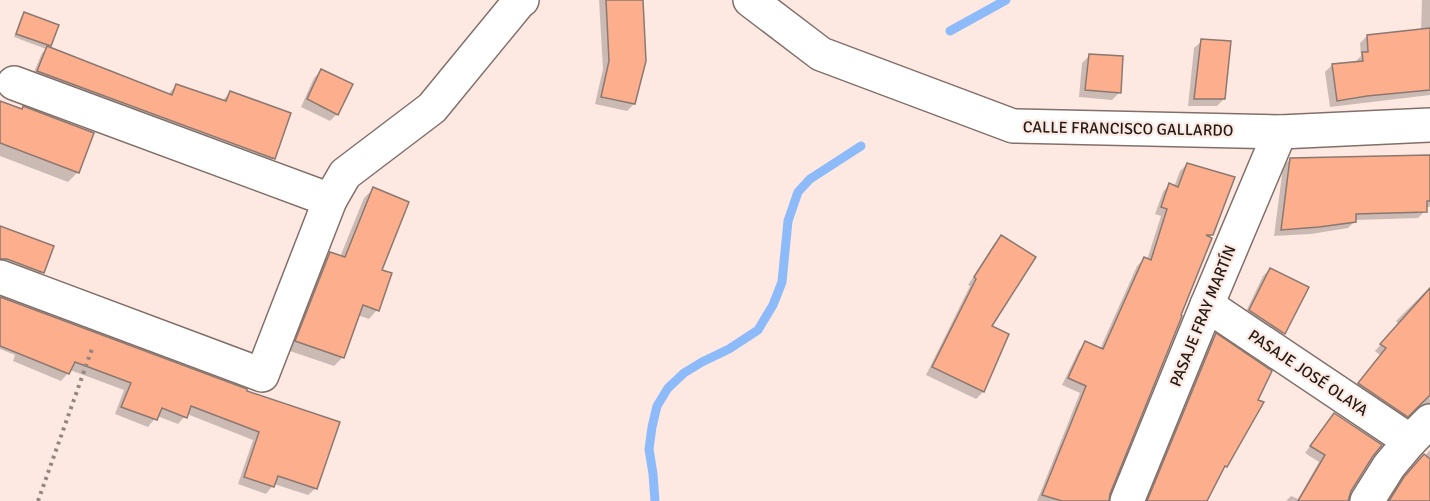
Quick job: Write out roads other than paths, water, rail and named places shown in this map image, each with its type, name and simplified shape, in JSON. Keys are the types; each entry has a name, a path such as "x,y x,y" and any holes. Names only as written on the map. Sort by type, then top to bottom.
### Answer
{"street":[{"path":"0,277 262,375 330,200 345,174 432,108 522,0"},
{"name":"CALLE FRANCISCO GALLARDO","path":"750,0 821,54 1013,126 1280,132 1430,125"},
{"path":"14,83 330,200"},
{"name":"PASAJE FRAY MARTÍN","path":"1127,501 1280,132"},
{"name":"PASAJE JOSÉ OLAYA","path":"1207,305 1425,426"},
{"path":"1366,501 1389,466 1425,426"}],"waterway":[{"path":"950,31 1006,0"},
{"path":"655,501 649,449 657,406 668,388 684,373 729,349 758,330 773,305 782,282 788,221 798,192 810,179 861,146"}]}
